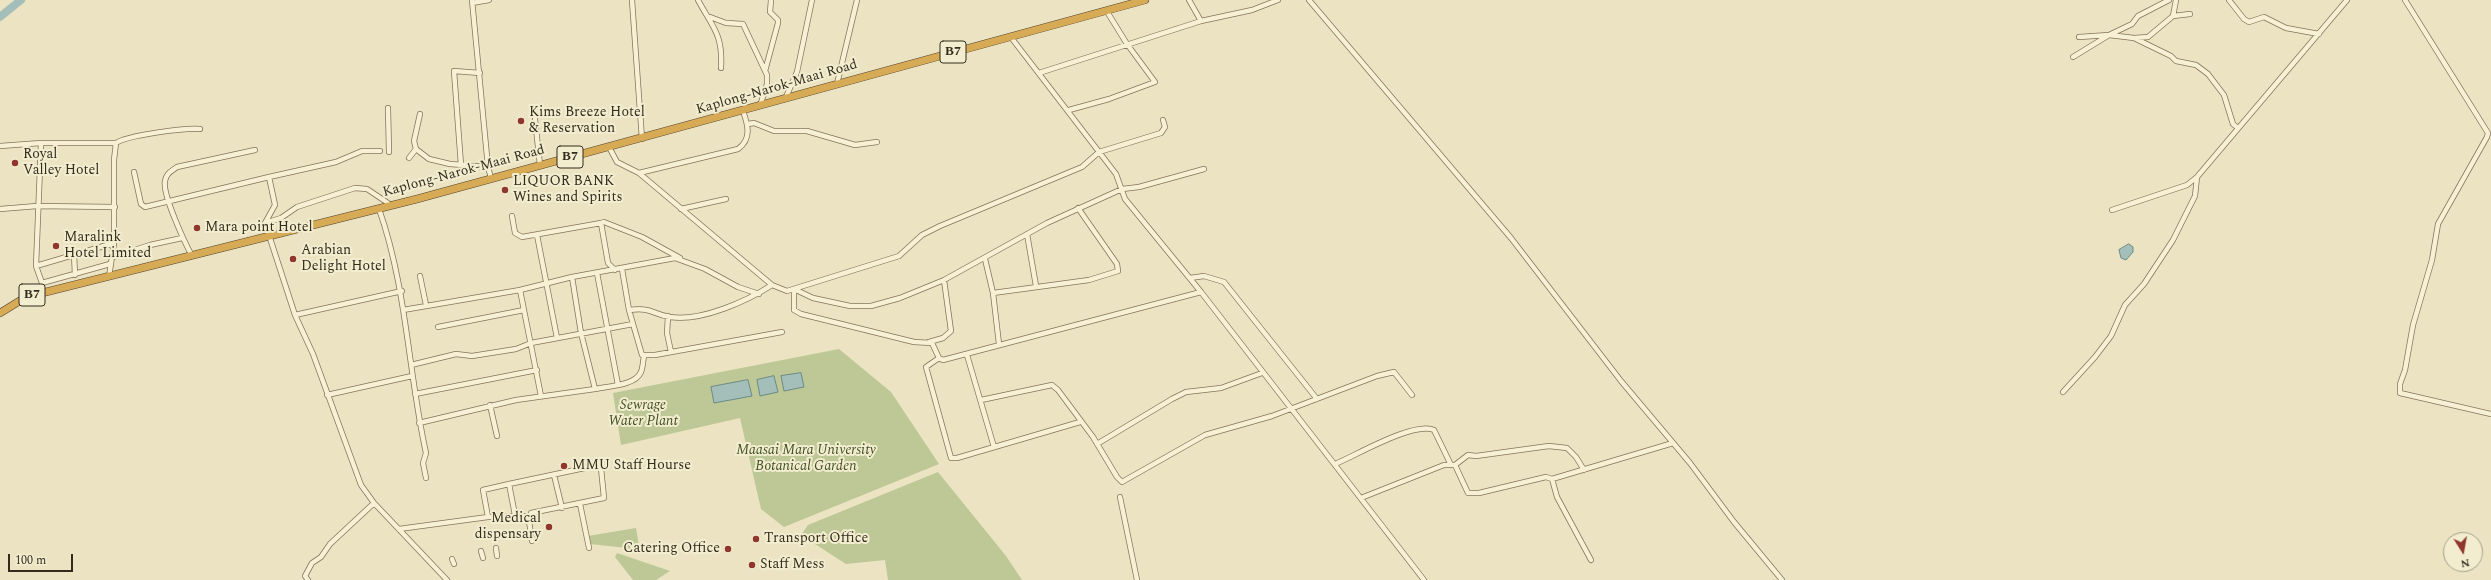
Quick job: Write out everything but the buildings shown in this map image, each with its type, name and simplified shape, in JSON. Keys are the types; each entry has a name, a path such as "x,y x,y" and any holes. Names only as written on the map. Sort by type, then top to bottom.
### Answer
{"highway":[{"name":"Kaplong-Narok-Maai Road","path":"0,313 14,302 26,297 393,206 743,111 786,97 1145,0"}],"street":[{"path":"489,0 472,1 488,167 492,178"},
{"path":"632,0 642,139"},
{"path":"698,0 710,17 722,48 721,68"},
{"path":"765,71 778,24 778,20 770,12 771,0"},
{"path":"786,97 797,72 812,0"},
{"path":"836,84 857,0"},
{"path":"1190,0 1201,21"},
{"path":"1039,73 1201,21 1252,10 1278,0"},
{"path":"1309,0 1511,238 1621,381 1673,443 1782,580"},
{"path":"2073,57 2109,35 2132,24 2138,16 2169,0"},
{"path":"2173,16 2176,0"},
{"path":"2229,0 2244,19 2249,22 2264,17 2286,28 2319,34"},
{"path":"2112,210 2187,185 2196,177 2347,0"},
{"path":"2405,0 2488,133 2438,224 2432,260 2413,325 2406,370 2400,384 2400,393 2491,414"},
{"path":"1069,110 1109,99 1155,82 1127,44 1106,10"},
{"path":"2079,37 2109,35 2134,38 2148,37 2173,16 2190,14"},
{"path":"710,17 726,23 743,24 765,71 767,84 760,106"},
{"path":"1010,36 1069,110 1116,174 1125,199 1201,292 1423,580"},
{"path":"2134,38 2171,56 2176,61 2196,65 2208,74 2224,95 2233,124 2238,128"},
{"path":"461,165 454,71 480,72"},
{"path":"388,108 390,152"},
{"path":"639,173 738,149 746,142 748,124 743,111"},
{"path":"420,114 414,141 416,149 429,159 461,165 488,167"},
{"path":"535,119 540,165"},
{"path":"609,147 617,162 639,173 772,285 787,291 899,256 922,236 934,229 1082,167 1099,152 1161,132 1165,127 1163,120"},
{"path":"748,124 754,123 774,131 807,131 855,146 877,142"},
{"path":"0,146 41,143 116,143 121,139 152,133 200,129"},
{"path":"41,143 37,206 36,266 42,283 110,264"},
{"path":"109,277 114,243 116,143"},
{"path":"410,158 416,149"},
{"path":"192,256 182,238 169,201 164,181 168,173 177,167 256,150"},
{"path":"134,172 141,204 145,207 336,162 362,151 380,151"},
{"path":"794,289 813,298 863,307 900,298 944,280 985,259 1027,234 1078,208 1122,189 1139,187 1204,169"},
{"path":"269,177 275,205 265,223 295,315 313,354 353,467 361,485 374,503 447,580"},
{"path":"2063,392 2095,357 2111,336 2125,305 2144,284 2173,240 2195,196 2196,177"},
{"path":"265,223 281,218 297,207 355,188 367,189 393,206"},
{"path":"682,209 726,199"},
{"path":"0,209 37,206 114,207"},
{"path":"993,293 1089,280 1118,271 1117,264 1078,208"},
{"path":"379,209 402,292 403,310 419,423 426,453 423,463 426,478"},
{"path":"512,216 517,236 537,235 604,222 642,237 738,287 759,294"},
{"path":"601,223 608,263 615,270"},
{"path":"1027,234 1036,286"},
{"path":"537,235 545,283 557,338"},
{"path":"113,257 150,245 182,238"},
{"path":"36,266 114,243"},
{"path":"74,254 75,275"},
{"path":"403,310 520,290 572,277 622,269 675,258 682,259"},
{"path":"985,259 993,293 999,344"},
{"path":"419,423 490,405 541,396 595,389 637,378 641,373 644,356 641,353 629,310 622,269"},
{"path":"597,273 618,384"},
{"path":"420,276 426,305"},
{"path":"1190,278 1204,276 1224,282 1317,399"},
{"path":"572,277 581,333 595,389"},
{"path":"794,289 794,310 801,314 914,342 929,342 943,338 952,331 944,280"},
{"path":"629,310 644,308 668,316 714,311 741,303 759,294 772,285"},
{"path":"520,290 541,396"},
{"path":"295,315 402,292"},
{"path":"939,358 943,360 967,355 999,344 1201,292"},
{"path":"438,327 524,310"},
{"path":"668,316 667,333 671,352"},
{"path":"411,365 456,354 472,356 516,349 531,343 633,324"},
{"path":"644,356 782,332"},
{"path":"929,342 937,350 939,358"},
{"path":"967,355 994,447"},
{"path":"939,358 926,367 951,458 1080,422"},
{"path":"415,394 536,370"},
{"path":"981,400 1052,385 1058,390 1097,444 1116,477 1122,482 1204,435 1292,409 1394,372 1412,395"},
{"path":"1097,444 1172,398 1186,392 1221,388 1262,373"},
{"path":"327,395 412,376"},
{"path":"490,405 497,436"},
{"path":"1335,464 1366,451 1386,439 1412,430 1430,428 1434,430 1468,493 1479,493 1546,477 1552,479 1673,443"},
{"path":"1360,498 1423,472 1453,465 1468,456 1549,446 1566,448 1576,456 1584,470"},
{"path":"399,529 488,517 515,515 529,516 598,500 605,496 600,466 509,484 482,491 488,517"},
{"path":"554,475 562,508"},
{"path":"1552,479 1557,497 1591,560"},
{"path":"509,484 515,515"},
{"path":"1120,497 1137,580"},
{"path":"308,580 305,576 312,563 321,557 330,544 374,503"},
{"path":"580,504 589,548"},
{"path":"529,516 532,541"},
{"path":"496,548 497,556"},
{"path":"481,551 483,558"},
{"path":"452,559 454,564"}],"green space":[{"name":"Maasai Mara University Botanical Garden","path":"839,349 891,392 939,464 784,527 761,509 740,418 621,445 613,393"},
{"path":"938,472 1006,556 1022,580 888,580 885,560 846,564 801,535 808,525"},
{"path":"636,528 640,552 627,548 590,544 588,536"},
{"path":"617,553 670,571 656,580 633,580 615,557"}],"water":[{"path":"2129,244 2133,247 2133,252 2126,260 2121,258 2119,250"},
{"path":"801,373 804,387 784,391 781,376"},
{"path":"774,376 778,392 760,396 757,380"},
{"path":"748,380 752,396 714,403 711,387"}],"waterway":[{"path":"0,17 21,0"}],"place":[{"name":"Kims Breeze Hotel & Reservation","path":"521,121"},
{"name":"Royal Valley Hotel","path":"15,163"},
{"name":"LIQUOR BANK Wines and Spirits","path":"505,190"},
{"name":"Mara point Hotel","path":"197,228"},
{"name":"Maralink Hotel Limited","path":"56,246"},
{"name":"Arabian Delight Hotel","path":"293,259"},
{"name":"MMU Staff Hourse","path":"564,466"},
{"name":"Medical dispensary","path":"549,527"},
{"name":"Transport Office","path":"756,539"},
{"name":"Catering Office","path":"728,549"},
{"name":"Staff Mess","path":"752,565"}],"park label":[{"name":"Sewrage Water Plant","path":"643,414"}]}
